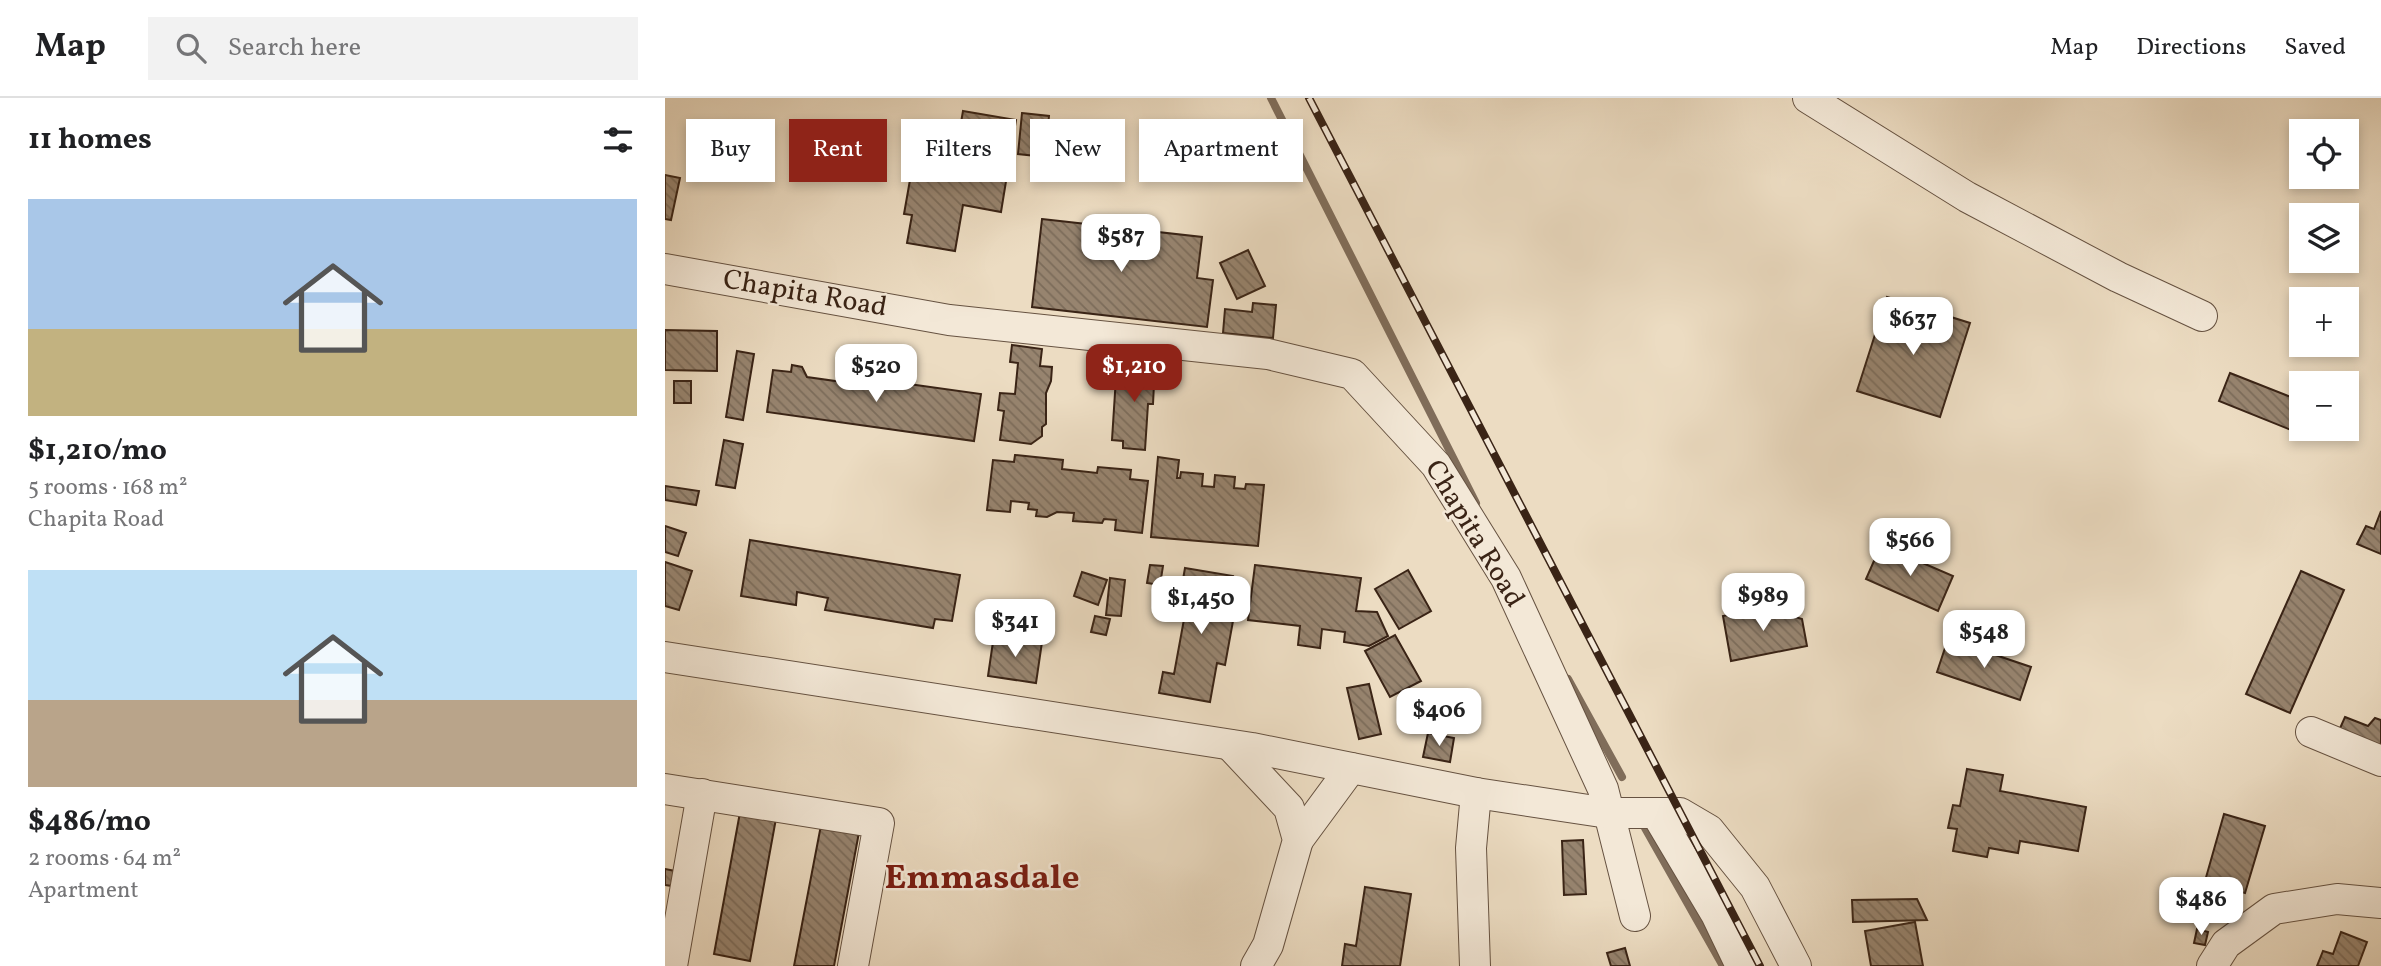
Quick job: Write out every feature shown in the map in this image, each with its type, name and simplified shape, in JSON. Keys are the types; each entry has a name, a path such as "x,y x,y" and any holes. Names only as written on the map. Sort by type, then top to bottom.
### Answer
{"street":[{"path":"1808,98 1967,197 2118,277 2203,316"},
{"name":"Chapita Road","path":"665,270 949,320 1268,354 1352,374 1436,465 1506,578 1603,789 1635,916"},
{"path":"665,657 1230,745 1476,793 1608,813 1680,813 1709,830 1755,887 1796,966"},
{"path":"2311,732 2381,761"},
{"path":"1230,745 1289,808 1298,839"},
{"path":"1256,966 1268,945 1298,839 1351,768"},
{"path":"665,789 879,823 853,966"},
{"path":"1475,966 1471,848 1476,793"},
{"path":"665,965 673,966 702,794"},
{"path":"1656,813 1716,914 1741,966"},
{"path":"2212,966 2226,944 2274,909 2337,899 2381,903"}],"building":[{"path":"963,111 1010,119 962,119"},
{"path":"1022,113 1049,116 1049,119 1030,119 1030,155 1018,154"},
{"path":"665,175 680,178 671,220 665,219"},
{"path":"910,182 1006,182 1001,212 963,205 955,251 907,243 912,215 904,214"},
{"path":"1042,219 1202,237 1197,278 1213,280 1207,327 1032,307"},
{"path":"1248,250 1265,286 1237,299 1220,263"},
{"path":"1887,297 1970,323 1940,417 1857,391"},
{"path":"1253,303 1276,305 1273,338 1223,333 1225,309 1252,312"},
{"path":"665,330 717,331 717,371 665,370"},
{"path":"1012,345 1042,349 1040,366 1052,367 1051,381 1046,393 1046,424 1042,427 1042,436 1031,444 1000,440 1004,411 998,410 1000,393 1015,394 1018,363 1010,362"},
{"path":"737,351 754,354 743,420 726,417"},
{"path":"1126,363 1160,365 1159,377 1154,384 1153,404 1148,404 1145,450 1123,448 1123,441 1112,440 1116,377 1125,378"},
{"path":"792,365 802,367 807,377 857,384 858,377 981,394 974,441 767,412 773,370 791,372"},
{"path":"2230,373 2289,396 2289,429 2219,401"},
{"path":"674,381 691,381 691,403 674,403"},
{"path":"724,440 743,444 735,488 716,485"},
{"path":"1015,455 1063,460 1062,469 1097,473 1098,467 1131,470 1130,479 1148,481 1142,533 1115,530 1116,520 1104,519 1102,523 1073,521 1074,513 1057,512 1047,517 1036,516 1037,510 1028,509 1029,503 1011,501 1010,512 987,510 993,460 1014,462"},
{"path":"1158,457 1179,460 1177,478 1180,478 1181,472 1203,474 1202,486 1214,487 1215,475 1235,477 1234,488 1245,489 1246,484 1264,485 1258,546 1151,537"},
{"path":"665,486 699,491 696,505 665,500"},
{"path":"2381,511 2381,554 2357,544 2366,526 2374,529"},
{"path":"665,526 686,533 678,556 665,552"},
{"path":"750,540 960,575 952,621 935,619 933,628 825,610 828,598 797,592 796,605 741,596"},
{"path":"1881,545 1953,576 1938,611 1866,579"},
{"path":"665,562 692,571 679,610 665,606"},
{"path":"1150,565 1163,566 1160,585 1147,583"},
{"path":"1255,565 1361,578 1356,611 1377,612 1388,636 1369,646 1344,642 1345,632 1322,629 1320,648 1298,645 1300,626 1248,620"},
{"path":"1185,568 1233,576 1225,619 1233,621 1225,665 1217,663 1210,702 1159,693 1163,672 1174,674 1189,592 1181,591"},
{"path":"1408,570 1431,611 1399,629 1375,589"},
{"path":"2301,571 2344,590 2290,713 2246,694"},
{"path":"1082,572 1107,580 1098,605 1074,596"},
{"path":"1110,578 1125,580 1121,616 1106,615"},
{"path":"1766,608 1802,619 1807,646 1731,661 1723,616"},
{"path":"1095,616 1110,619 1106,635 1091,632"},
{"path":"994,635 1042,642 1036,683 988,676"},
{"path":"1395,635 1421,681 1390,697 1365,651"},
{"path":"1948,639 2031,667 2020,700 1937,672"},
{"path":"1369,684 1381,734 1359,739 1347,688"},
{"path":"2345,717 2368,726 2375,718 2381,720 2381,753 2337,735"},
{"path":"1428,733 1454,738 1450,762 1423,757"},
{"path":"1967,769 2003,775 2000,791 2086,807 2078,851 2020,841 2018,853 1989,848 1987,857 1953,851 1957,829 1948,828 1953,805 1960,806"},
{"path":"741,807 777,813 750,961 714,954"},
{"path":"2224,814 2265,826 2245,893 2205,881"},
{"path":"822,820 860,827 834,966 794,966"},
{"path":"1583,840 1586,894 1564,895 1562,841"},
{"path":"665,869 681,872 679,887 665,885"},
{"path":"1365,887 1411,894 1400,966 1342,966 1345,944 1356,946"},
{"path":"1917,899 1927,920 1853,922 1852,900"},
{"path":"1915,922 1923,966 1871,966 1865,931"},
{"path":"2197,929 2208,932 2205,945 2194,943"},
{"path":"2341,932 2367,942 2358,966 2317,966 2323,951 2333,954"},
{"path":"1625,948 1630,966 1611,966 1607,953"}],"waterway":[{"path":"1271,98 1476,503"},
{"path":"1568,679 1622,777"},
{"path":"1645,828 1723,966"}],"railway":[{"path":"1309,98 1760,966"}],"district":[{"name":"Emmasdale","path":"982,879"}]}
